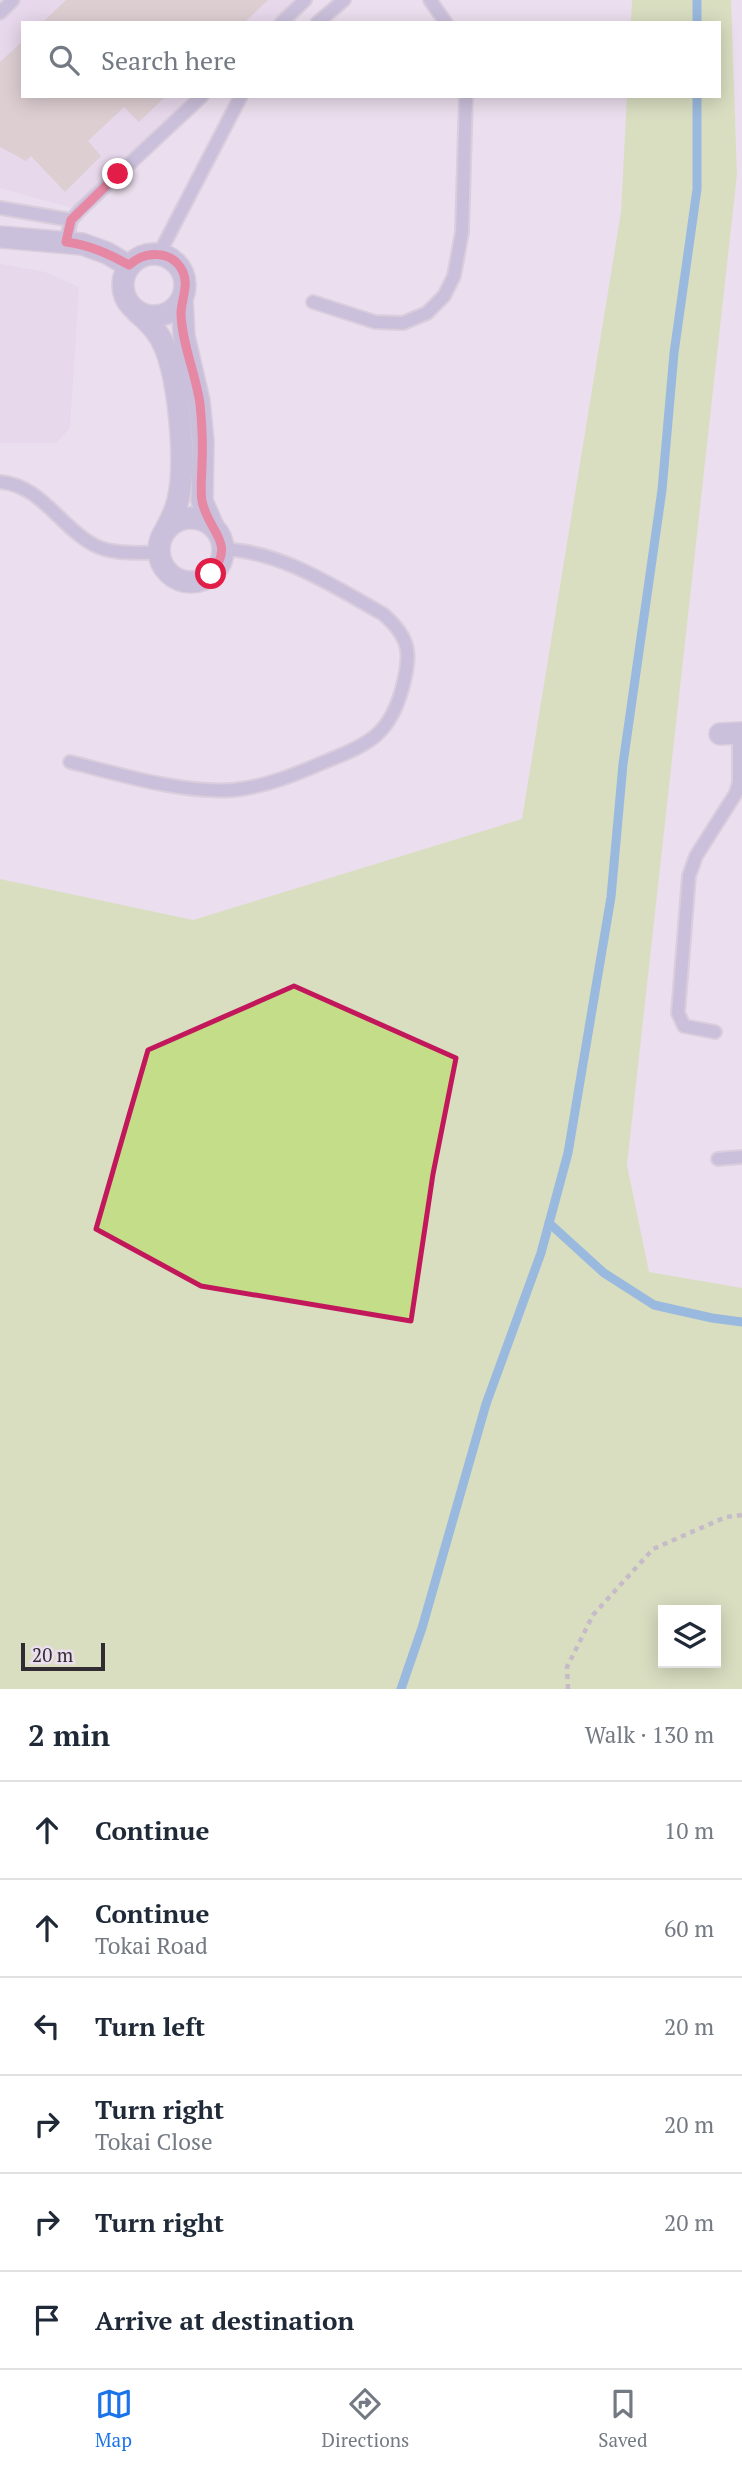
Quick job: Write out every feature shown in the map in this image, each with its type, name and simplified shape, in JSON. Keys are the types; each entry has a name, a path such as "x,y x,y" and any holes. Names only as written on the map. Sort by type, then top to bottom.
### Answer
{"street":[{"path":"0,237 82,244 129,265"},
{"path":"137,312 157,317 176,308 182,300 185,291 182,271 169,257 159,254 143,256 129,265 122,285 124,295 137,312 151,324 164,344 172,369 181,447 179,497 175,512 161,538 159,553 165,568 172,576 192,582 211,574 218,566 222,549 219,535 202,502 203,441 199,401 184,336 182,300"},
{"path":"166,529 173,522 194,518 213,526"}],"lane":[{"path":"0,13 13,0"},
{"path":"283,21 305,0"},
{"path":"319,21 344,0"},
{"path":"429,0 445,21"},
{"path":"66,242 71,220 200,98"},
{"path":"159,254 240,98"},
{"path":"313,302 375,322 403,323 426,313 443,296 454,276 462,232 466,98"},
{"path":"0,208 71,220"},
{"path":"0,482 22,486 93,544 117,551 159,553"},
{"path":"70,762 191,788 231,790 256,786 355,750 389,723 396,710 409,663 409,651 403,635 393,622 301,569 270,557 222,549"},
{"path":"715,1032 688,1028 680,1021 689,876 696,856 736,793 739,782 734,734"},
{"path":"718,1159 742,1157"}],"path":[{"path":"568,1689 567,1667 593,1615 653,1549 726,1517 742,1514"}],"highlighted area":[{"path":"294,986 456,1058 433,1174 411,1321 201,1286 96,1229 148,1050"}],"shaded area":[{"path":"0,0 305,0 283,21 21,21 21,98 200,98 80,210 0,188"},
{"path":"0,264 45,272 79,287 70,428 56,443 0,443"}],"green space":[{"path":"632,0 731,0 737,174 627,1165 649,1272 742,1288 742,1689 0,1689 0,879 193,920 522,819 621,212 627,98 721,98 721,21 631,21"}],"building":[{"path":"66,0 268,0 246,21 44,21"},
{"path":"21,43 21,98 164,98 139,122 124,107 88,141 101,156 65,192 31,156 26,161 0,147 0,62"}],"waterway":[{"path":"697,0 697,21"},
{"path":"401,1689 422,1628 486,1404 541,1253 568,1153 611,897 623,764 662,490 674,353 697,189 697,98"},
{"path":"549,1223 604,1273 654,1305 742,1322"}],"route":[{"path":"118,174 71,220 66,242 82,244 107,253 129,265 143,256 159,254 169,257 182,271 185,291 181,315 199,401 203,441 202,502 222,545 222,556 211,574"}]}
